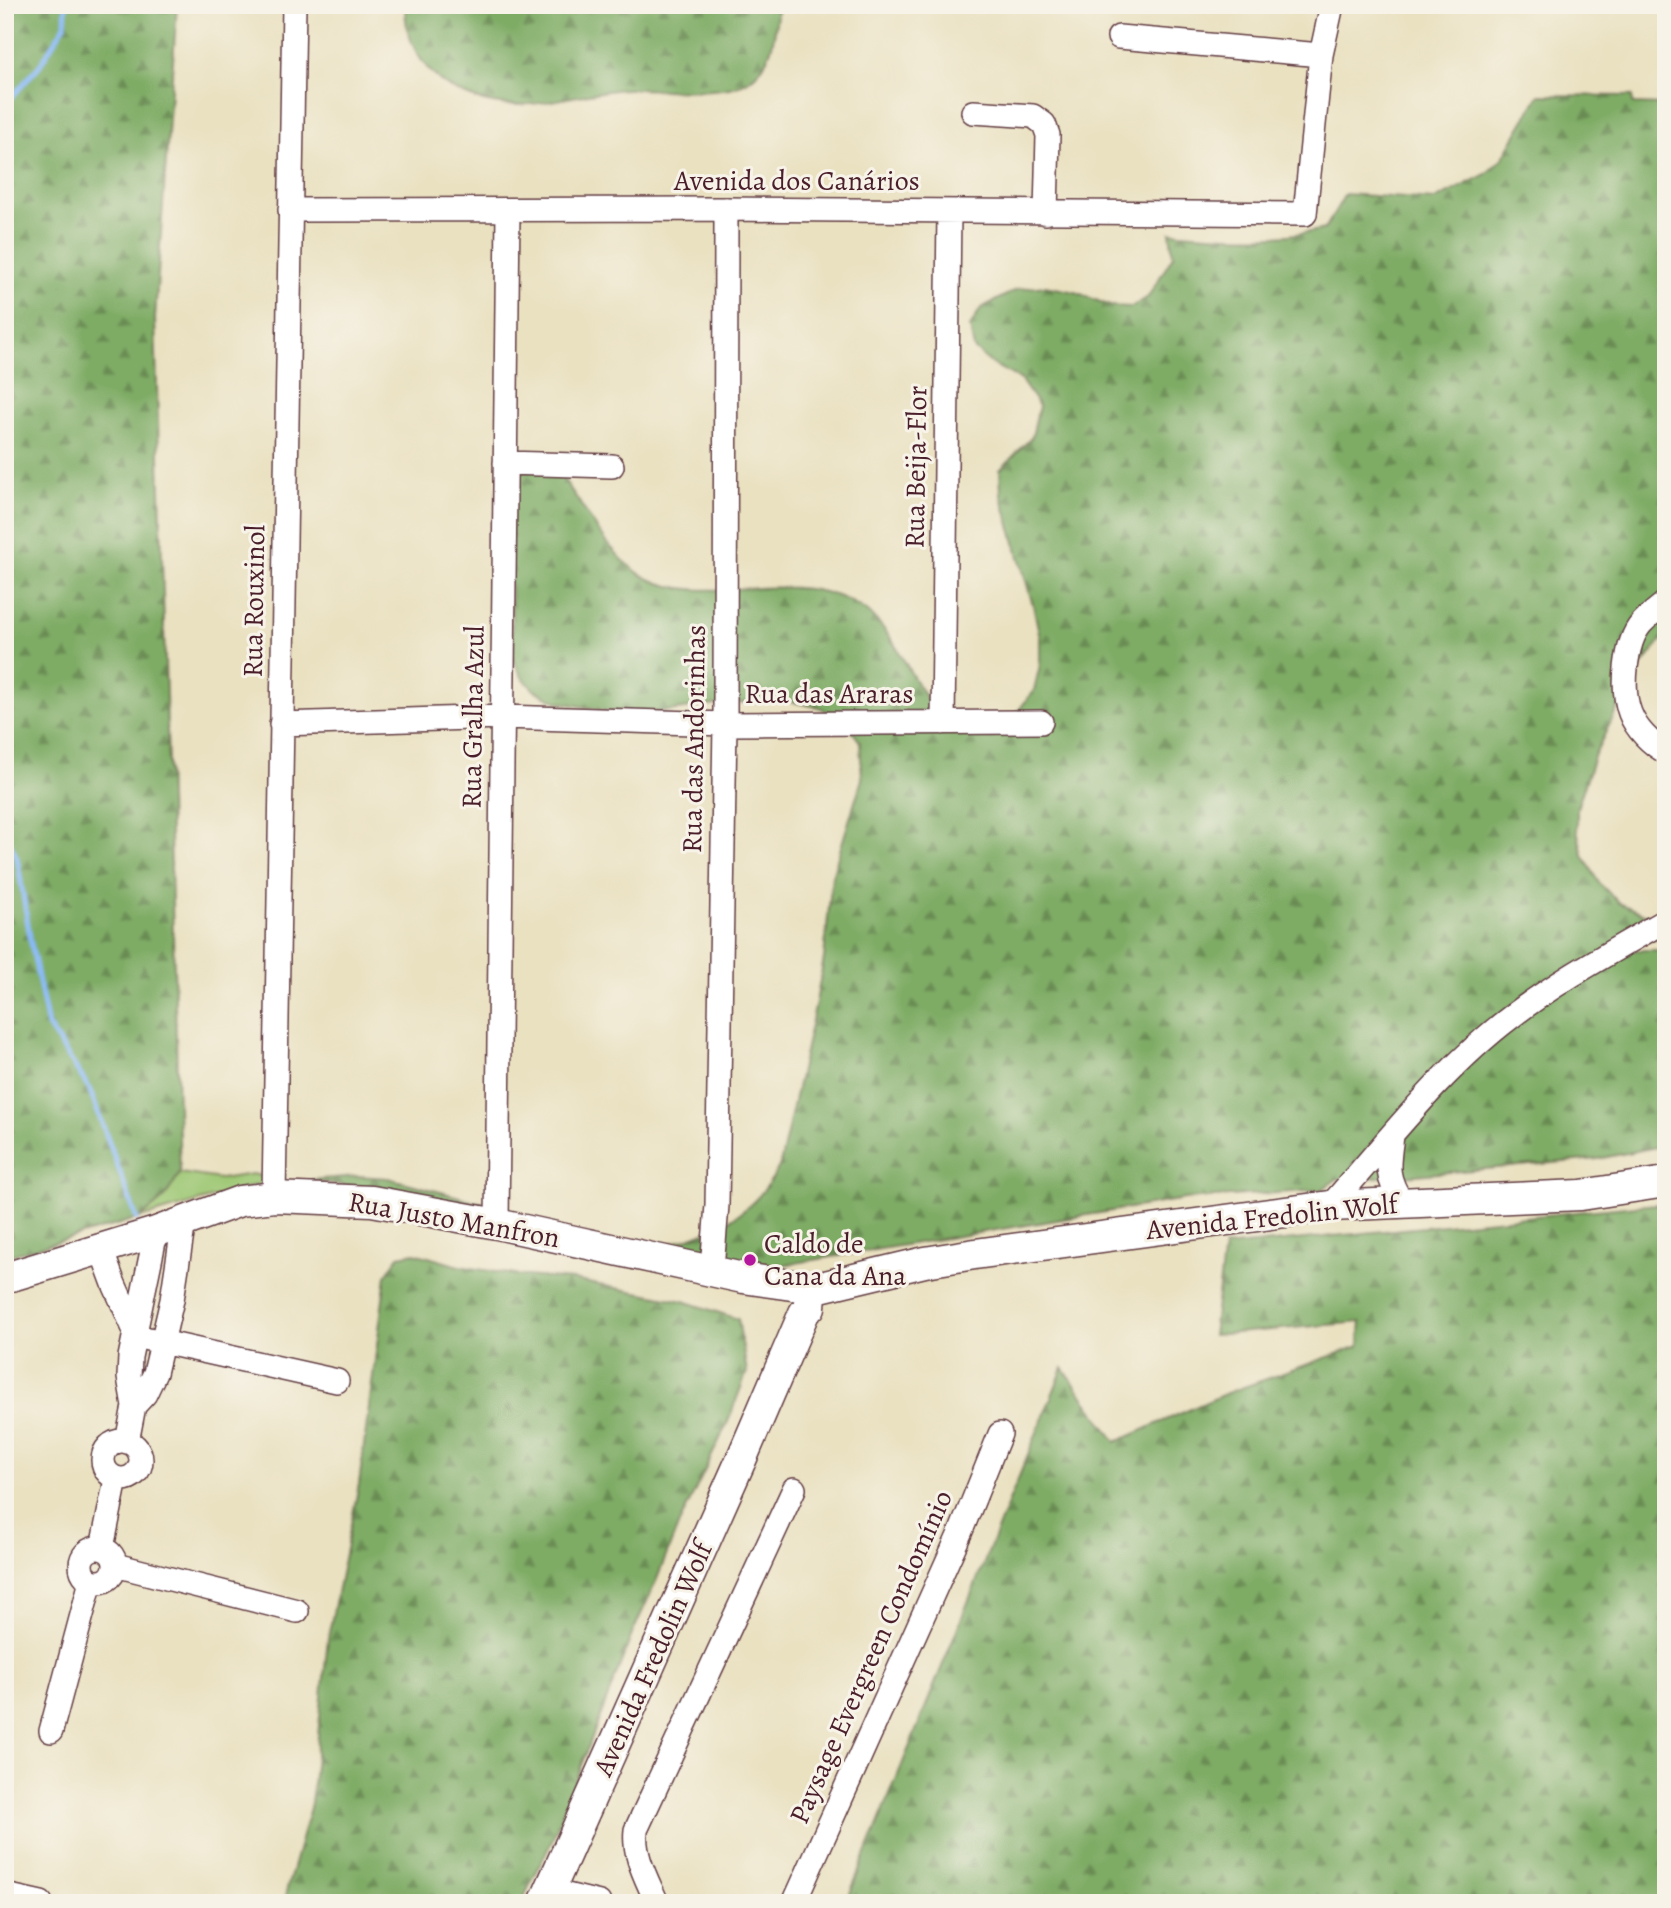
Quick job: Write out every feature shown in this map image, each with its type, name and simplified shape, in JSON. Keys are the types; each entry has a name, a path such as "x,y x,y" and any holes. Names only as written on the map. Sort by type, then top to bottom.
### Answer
{"main road":[{"name":"Avenida Fredolin Wolf","path":"547,1897 760,1415 798,1302 880,1274 925,1262 975,1254 1330,1206 1581,1195 1666,1182"},
{"name":"Rua Justo Manfron","path":"5,1278 156,1232 240,1201 274,1197 372,1201 497,1224 712,1269 743,1278 798,1302"}],"street":[{"name":"Rua Rouxinol","path":"274,1197 294,5"},
{"path":"1119,37 1321,55 1332,5"},
{"name":"Avenida dos Canários","path":"290,210 726,209 1305,214 1321,55"},
{"path":"973,112 1033,116 1044,124 1048,135 1046,213"},
{"name":"Rua das Andorinhas","path":"712,1269 717,1206 725,724 726,209"},
{"name":"Rua Gralha Azul","path":"497,1224 508,211"},
{"name":"Rua Beija-Flor","path":"943,723 949,212"},
{"path":"505,463 612,466"},
{"path":"1666,602 1640,625 1629,651 1624,679 1630,713 1651,744 1666,752"},
{"name":"Rua das Araras","path":"281,724 503,717 725,724 1041,722"},
{"path":"1330,1206 1450,1071 1510,1017 1586,967 1666,920"},
{"path":"1392,1136 1387,1169 1391,1186 1402,1202"},
{"path":"134,1406 151,1385 163,1342 184,1221"},
{"path":"51,1731 91,1581 107,1580 111,1576 109,1557 116,1479 129,1478 140,1466 139,1453 135,1446 127,1442 134,1406 129,1377 130,1357 156,1232"},
{"path":"101,1249 135,1334"},
{"path":"135,1334 337,1381"},
{"name":"Paysage Evergreen Condomínio","path":"794,1903 961,1531 1000,1434"},
{"path":"657,1903 637,1856 634,1844 636,1830 794,1489"},
{"path":"109,1557 297,1611"},
{"path":"5,1895 41,1903"},
{"path":"547,1897 599,1903"}],"green space":[{"path":"5,5 177,5 155,318 180,1173 164,1198 140,1218 5,1257"},
{"path":"405,5 778,5 774,37 768,57 757,74 738,86 691,91 628,89 550,102 511,105 471,97 435,76 412,44"},
{"path":"1539,95 1632,96 1633,104 1666,105 1666,634 1642,666 1595,754 1577,808 1577,830 1583,855 1600,884 1619,903 1658,920 1666,933 1660,937 1605,950 1666,950 1666,1145 1598,1159 1404,1176 1337,1179 1321,1190 1185,1199 765,1268 665,1245 701,1233 733,1218 759,1196 780,1165 824,958 832,876 862,779 860,742 847,724 821,708 788,701 732,703 660,712 613,712 558,702 534,690 522,677 513,659 508,495 517,472 554,467 609,544 634,570 649,579 674,587 700,590 785,587 813,590 840,597 866,611 891,638 919,687 941,716 960,729 991,739 1006,727 1034,690 1040,665 1040,638 1001,494 1000,470 1032,437 1039,406 1020,379 992,364 974,349 970,327 981,308 1018,289 1045,286 1076,292 1110,306 1132,307 1148,297 1173,256 1170,232 1248,236 1306,233 1325,229 1345,194 1435,200 1486,174 1502,159"},
{"path":"180,1173 220,1179 252,1174 278,1179 140,1218 164,1198"},
{"path":"357,1176 388,1178 520,1213 310,1180"},
{"path":"1666,1203 1666,1903 846,1903 1063,1368 1116,1442 1227,1393 1359,1346 1361,1322 1213,1335 1224,1247"},
{"path":"415,1253 459,1266 515,1275 573,1280 684,1301 738,1319 747,1372 727,1424 678,1526 633,1632 551,1843 521,1903 283,1903 311,1804 328,1638 359,1484 386,1275 399,1256"}],"waterway":[{"path":"5,105 40,65 65,25 66,5"},
{"path":"5,832 17,858 48,1026 89,1088 137,1219"}],"place":[{"name":"Caldo de Cana da Ana","path":"750,1260"}]}
